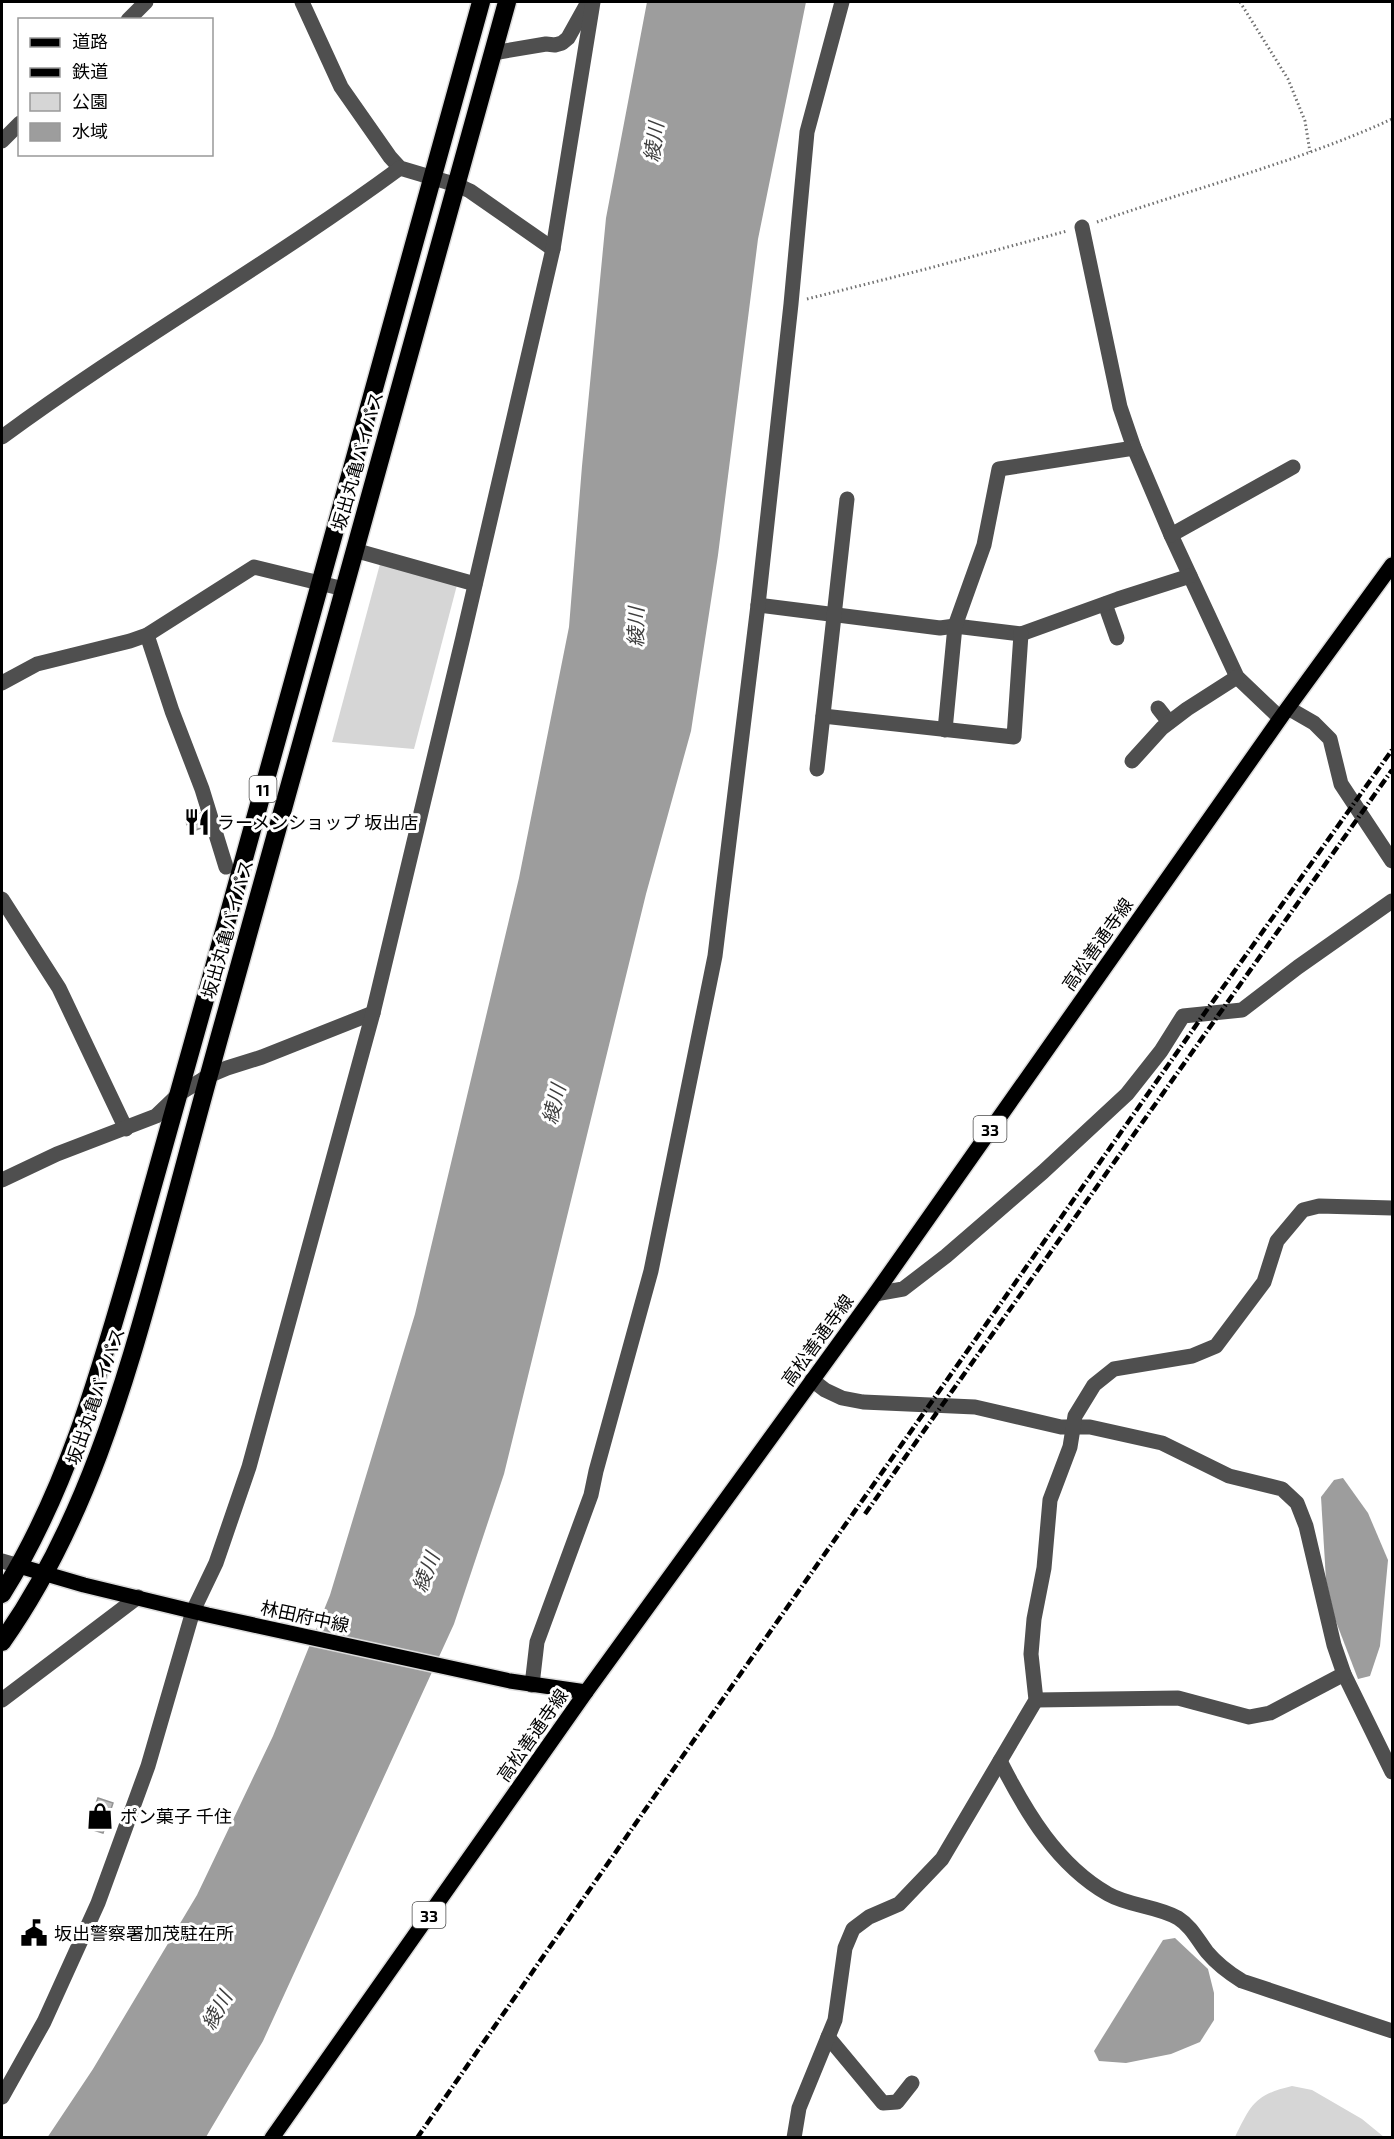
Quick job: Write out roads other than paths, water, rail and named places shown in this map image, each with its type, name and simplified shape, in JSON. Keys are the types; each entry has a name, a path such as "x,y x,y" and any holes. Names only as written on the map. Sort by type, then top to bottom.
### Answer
{"highway":[{"name":"坂出丸亀バイパス","path":"2,1594 10,1564 44,1516 77,1438 106,1351 481,2"},
{"name":"坂出丸亀バイパス","path":"2,1642 46,1574 93,1470 133,1356 208,1076 507,2"}],"main road":[{"name":"高松善通寺線","path":"272,2138 586,1692 874,1294 1284,713 1392,566"},
{"name":"林田府中線","path":"10,1564 208,1615 510,1681 586,1692"}],"street":[{"path":"130,18 147,2"},
{"path":"302,2 341,87 400,168 470,191 553,249"},
{"path":"493,53 562,43 568,38 580,13 590,2"},
{"path":"2,2097 44,2022 98,1903 148,1766 193,1611 216,1563 249,1467 373,1013 553,249 590,2"},
{"path":"532,1684 537,1642 591,1495 651,1271 715,956 758,605 791,304 807,132 842,2"},
{"path":"2,141 18,125"},
{"path":"2,437 63,392 279,252 400,168"},
{"path":"1082,227 1120,407 1134,448 1171,535 1237,677 1284,713 1314,723 1330,739 1341,784 1392,861"},
{"path":"945,730 955,626 984,545 999,469 1134,448"},
{"path":"1171,535 1293,467"},
{"path":"817,769 847,499"},
{"path":"354,550 475,584"},
{"path":"2,683 37,664 147,635 254,567 344,589"},
{"path":"758,605 940,628 955,626 1022,634 1190,576"},
{"path":"1104,604 1117,638"},
{"path":"823,717 1014,737 1022,634"},
{"path":"147,635 172,711 202,789 226,867"},
{"path":"1132,761 1169,722 1237,677"},
{"path":"1158,708 1169,722"},
{"path":"2,899 59,988 126,1129"},
{"path":"874,1294 903,1289 946,1256 1043,1172 1127,1094 1161,1051 1183,1016 1242,1010 1298,967 1392,901"},
{"path":"2,1180 57,1154 156,1116 179,1094 208,1076 373,1013"},
{"path":"794,2138 799,2108 835,2019 845,1948 853,1929 869,1917 899,1904 942,1859 1036,1700 1031,1654 1034,1619 1044,1568 1050,1500 1070,1447 1075,1416 1094,1385 1114,1369 1192,1356 1216,1346 1264,1282 1277,1242 1303,1210 1319,1206 1392,1208"},
{"path":"812,1380 825,1390 842,1398 863,1402 975,1407 1061,1427 1090,1427 1162,1443 1229,1476 1282,1489 1297,1503 1306,1526 1334,1645 1344,1674 1392,1772"},
{"path":"2,1700 138,1597"},
{"path":"1036,1700 1178,1698 1249,1717 1270,1713 1344,1674"},
{"path":"1000,1761 1023,1806 1043,1834 1079,1874 1102,1890 1110,1895 1176,1917 1193,1929 1208,1953 1226,1971 1242,1981 1392,2031"},
{"path":"828,2037 883,2103 897,2102 912,2082"}],"water":[{"name":"綾川","path":"647,2 806,2 758,239 718,555 691,731 646,894 504,1474 454,1624 263,2041 206,2137 47,2138 93,2069 197,1895 273,1736 330,1595 415,1314 519,878 569,627 606,218"},
{"path":"1343,1478 1368,1513 1388,1560 1380,1646 1370,1676 1358,1679 1335,1619 1326,1580 1321,1497 1334,1480"},
{"path":"1175,1938 1208,1969 1214,1993 1214,2020 1200,2042 1171,2054 1126,2063 1099,2061 1094,2051 1163,1940"}],"railway":[{"path":"417,2138 1204,1014 1392,750"},
{"path":"865,1514 1392,770"}],"place":[{"name":"ラーメンショップ 坂出店","path":"197,822"},
{"name":"ポン菓子 千住","path":"100,1816"},
{"name":"坂出警察署加茂駐在所","path":"34,1933"}]}
